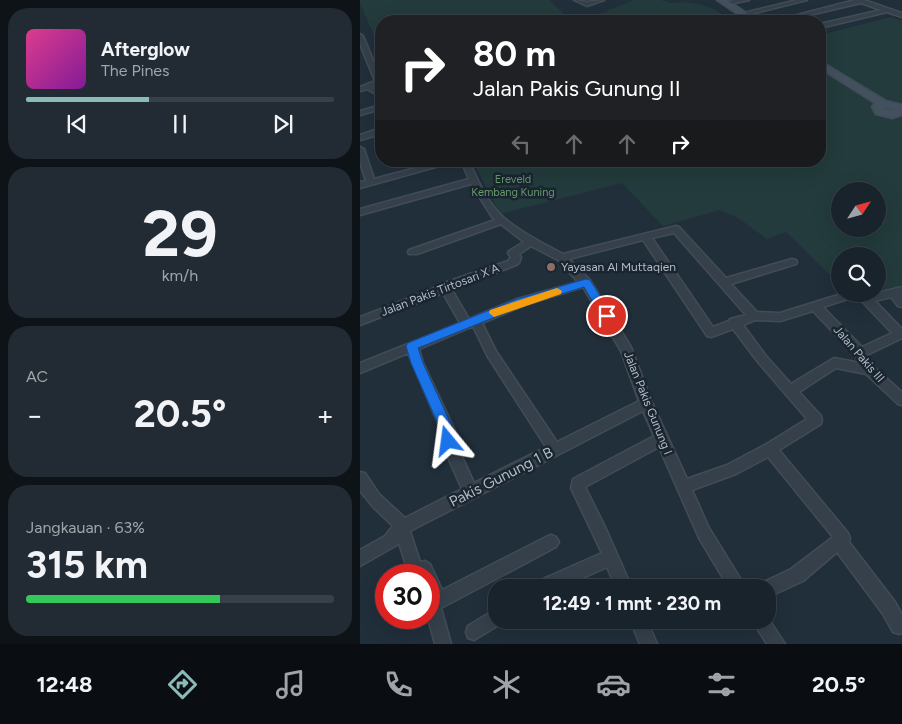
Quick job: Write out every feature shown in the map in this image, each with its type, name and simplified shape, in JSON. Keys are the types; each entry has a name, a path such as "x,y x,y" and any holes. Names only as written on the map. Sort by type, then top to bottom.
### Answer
{"street":[{"path":"577,0 587,4 601,0"},
{"path":"724,2 746,0"},
{"path":"724,2 743,14 806,0 831,9"},
{"path":"880,0 887,2"},
{"path":"804,15 860,1 902,15"},
{"path":"826,25 887,10"},
{"path":"360,36 375,72"},
{"path":"826,68 882,103 877,107 880,112 900,116"},
{"path":"360,113 375,109"},
{"path":"360,138 375,133"},
{"path":"360,149 371,182"},
{"path":"360,185 430,167"},
{"name":"Jalan Pakis Gunung I","path":"468,167 491,210 501,221 531,242 562,258 586,282 627,350 646,403 704,533 732,579"},
{"path":"360,212 474,180"},
{"path":"413,252 501,221"},
{"path":"562,258 676,229 754,316"},
{"path":"646,237 710,332 715,333 734,322 754,316 780,317 831,302"},
{"name":"Jalan Pakis Tirtosari X A","path":"362,316 512,263 516,257 513,252 531,242"},
{"path":"725,282 792,262"},
{"path":"360,368 521,302 586,282"},
{"path":"446,287 555,450"},
{"path":"897,292 902,303"},
{"path":"860,353 900,334 870,302"},
{"name":"Jalan Pakis III","path":"816,307 860,353 870,370 902,400"},
{"path":"683,487 731,470 770,449 816,420 762,359 734,322"},
{"path":"412,346 417,363 450,435 449,444 471,493"},
{"path":"790,391 834,363 870,370"},
{"name":"Pakis Gunung 1 B","path":"360,558 390,541 403,528 646,403"},
{"path":"620,579 578,488 578,484 662,439"},
{"path":"770,449 842,534 843,538 797,575 776,585"},
{"path":"360,478 365,488 403,528 413,564"},
{"path":"440,600 551,542"},
{"path":"839,542 889,608 899,626"},
{"path":"562,579 611,557"},
{"path":"474,632 488,622"},
{"path":"439,629 443,644"},
{"path":"642,629 649,644"},
{"path":"766,629 777,644"}],"green space":[{"path":"360,0 549,0 565,15 375,15 375,38"},
{"path":"634,0 661,0 670,3 697,3 723,15 597,15"},
{"name":"Ereveld Kembang Kuning","path":"891,17 902,21 902,285 886,290 886,247 831,247 831,273 829,274 786,232 767,239 738,218 720,210 663,226 622,183 500,214 476,167 826,167 826,33"}],"slow traffic":[{"path":"494,313 557,291"}],"place":[{"name":"Yayasan Al Muttaqien","path":"551,267"}],"route":[{"path":"448,441 450,435 417,363 412,346 521,302 586,282 607,316"}]}
